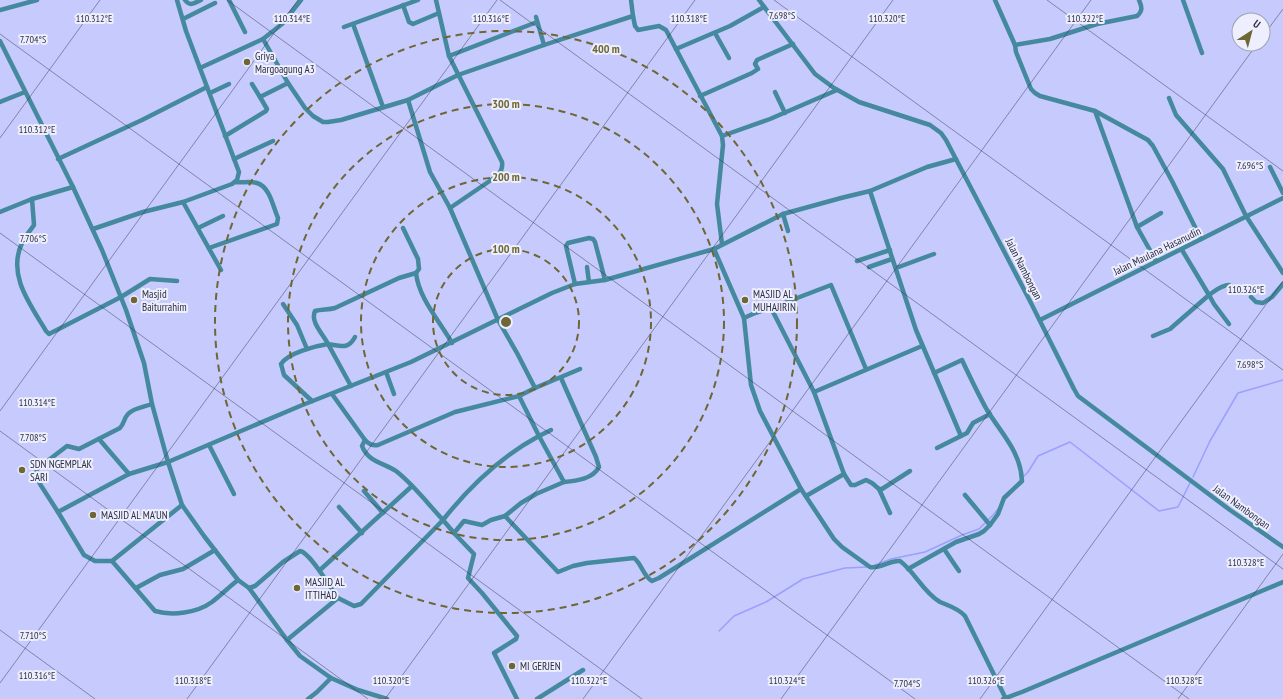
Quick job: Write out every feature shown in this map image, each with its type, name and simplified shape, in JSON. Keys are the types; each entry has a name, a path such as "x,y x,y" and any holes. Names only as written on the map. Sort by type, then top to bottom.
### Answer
{"street":[{"path":"0,10 37,0"},
{"path":"180,0 190,5 202,0"},
{"path":"180,0 183,19 239,172 238,178 234,182"},
{"path":"229,0 245,32"},
{"path":"200,68 263,39 279,27 301,0"},
{"path":"344,27 418,0"},
{"path":"436,0 449,56 503,166 502,170 497,176 450,208"},
{"path":"630,0 635,26 638,30 659,26 664,27 722,136 723,145 717,204 722,244"},
{"name":"Jalan Nambongan","path":"759,0 815,74 837,90 859,102 930,125 946,140 1078,396 1230,510 1283,547"},
{"path":"995,0 1015,45 1016,52 1031,89 1035,93 1095,111 1148,140 1153,146 1172,180 1201,239"},
{"path":"1015,45 1050,39 1097,24 1137,16 1141,12 1142,8 1139,0"},
{"path":"1183,0 1202,53"},
{"path":"183,19 215,3"},
{"path":"403,5 409,22 413,24 439,13"},
{"path":"676,49 715,33 764,8"},
{"path":"263,39 288,83 305,108 313,116 323,122 328,122 341,120 408,100 458,75 633,16"},
{"path":"449,56 537,20 544,45"},
{"path":"353,24 383,107"},
{"path":"715,33 729,58"},
{"path":"0,41 93,229 121,297 144,363 152,404 182,505 238,580 249,588 300,656 331,678 358,690 387,699"},
{"path":"700,96 752,73 758,69 755,64 757,60 793,44"},
{"path":"260,97 288,83"},
{"path":"210,93 229,84"},
{"path":"225,136 266,111 267,109 252,84"},
{"path":"58,159 142,120 207,87"},
{"path":"722,136 785,113 837,90"},
{"path":"0,102 25,92"},
{"path":"775,92 785,113"},
{"path":"1169,98 1176,115 1223,169 1246,216 1283,273"},
{"path":"408,100 430,172 450,208 498,320 535,388"},
{"path":"1095,111 1138,227 1156,261"},
{"path":"234,159 273,141"},
{"path":"58,512 129,474 168,462 312,401 411,362 552,293 575,284 605,280 714,249 783,214 835,199 870,191 922,169 956,159"},
{"path":"1270,167 1283,193"},
{"path":"93,229 144,212 183,202 234,182 257,183 263,187 269,194 278,218 277,224 209,248"},
{"path":"0,212 32,199 73,187"},
{"path":"870,191 922,346 961,436"},
{"name":"Jalan Maulana Hasanudin","path":"1040,320 1283,198"},
{"path":"32,199 34,225 22,242 18,254 18,278 22,290 49,334 121,297 150,279 177,281"},
{"path":"183,202 221,270"},
{"path":"783,214 788,231"},
{"path":"1138,227 1161,214"},
{"path":"198,228 223,216"},
{"path":"403,228 418,259 419,269 416,273 422,295 452,343"},
{"path":"575,284 566,245 568,242 589,238 595,242 605,280"},
{"path":"714,249 744,318 755,399 801,489 837,543 865,564 874,568 898,561 902,562 929,593 941,602 959,610 965,616 1005,699 1283,582"},
{"path":"857,261 890,250"},
{"path":"1182,250 1214,304 1228,324"},
{"path":"896,268 934,254"},
{"path":"869,267 892,259"},
{"path":"587,267 589,282"},
{"path":"351,386 314,322 313,315 315,311 335,308 399,278 416,273"},
{"path":"1251,297 1256,302 1263,303 1272,297 1283,284"},
{"path":"744,318 831,285 866,369"},
{"path":"1153,336 1170,329 1209,295 1220,287 1228,285"},
{"path":"283,304 297,325 307,349"},
{"path":"771,308 814,392 844,474 851,485 866,480 872,483 879,489 890,513"},
{"path":"312,401 284,375 281,364 288,358 307,349 328,344 348,345 352,343 355,337"},
{"path":"814,392 922,346"},
{"path":"908,569 956,542 979,534 990,525 998,514 1004,498 1022,481 1021,470 1016,454 990,414 962,360 934,373"},
{"path":"332,394 365,440 374,446 455,412 519,396 580,369"},
{"path":"386,372 394,394"},
{"path":"454,533 464,521 482,525 491,520 505,516 521,503 536,494 564,482 573,482 585,478 596,472 599,467 596,456 561,378"},
{"path":"519,396 564,482"},
{"path":"152,404 132,410 120,428 79,449 67,446 37,469 36,473 40,484 84,555 95,561 112,561 182,505"},
{"path":"937,448 967,433 973,423 990,414"},
{"path":"249,588 255,586 278,566 300,551 304,553 320,570 338,598 354,606 361,604 443,520 461,497 485,474 511,452 551,430"},
{"path":"99,439 129,474"},
{"path":"365,440 362,446 370,457 394,470 412,486 474,554 468,578 517,636 516,639 494,653 517,699"},
{"path":"209,445 234,494"},
{"path":"879,489 887,486 910,472"},
{"path":"806,496 844,474"},
{"path":"320,570 412,486"},
{"path":"505,516 558,572 573,566 587,563 634,558 649,579 652,580 658,578 801,489"},
{"path":"364,491 383,513"},
{"path":"965,495 990,525"},
{"path":"339,507 362,532"},
{"path":"944,549 960,571"},
{"path":"136,588 160,575 183,569 215,550"},
{"path":"112,561 155,611 164,613 196,610 204,607 238,580"},
{"path":"288,640 338,598"},
{"path":"537,699 583,670"},
{"path":"308,699 331,678"}],"waterway":[{"path":"1193,477 1210,441 1238,393 1283,380"},
{"path":"1023,477 1038,456 1070,442 1159,511 1178,507 1190,483"},
{"path":"875,565 891,559 925,552 979,529 998,509"},
{"path":"719,631 734,616 766,602 803,579 845,568 868,567"}],"place":[{"name":"Griya Margoagung A3","path":"247,62"},
{"name":"Masjid Baiturrahim","path":"134,300"},
{"name":"MASJID AL MUHAJIRIN","path":"745,300"},
{"name":"SDN NGEMPLAK SARI","path":"22,470"},
{"name":"MASJID AL MA'UN","path":"93,515"},
{"name":"MASJID AL ITTIHAD","path":"297,588"},
{"name":"MI GERJEN","path":"512,666"}]}
